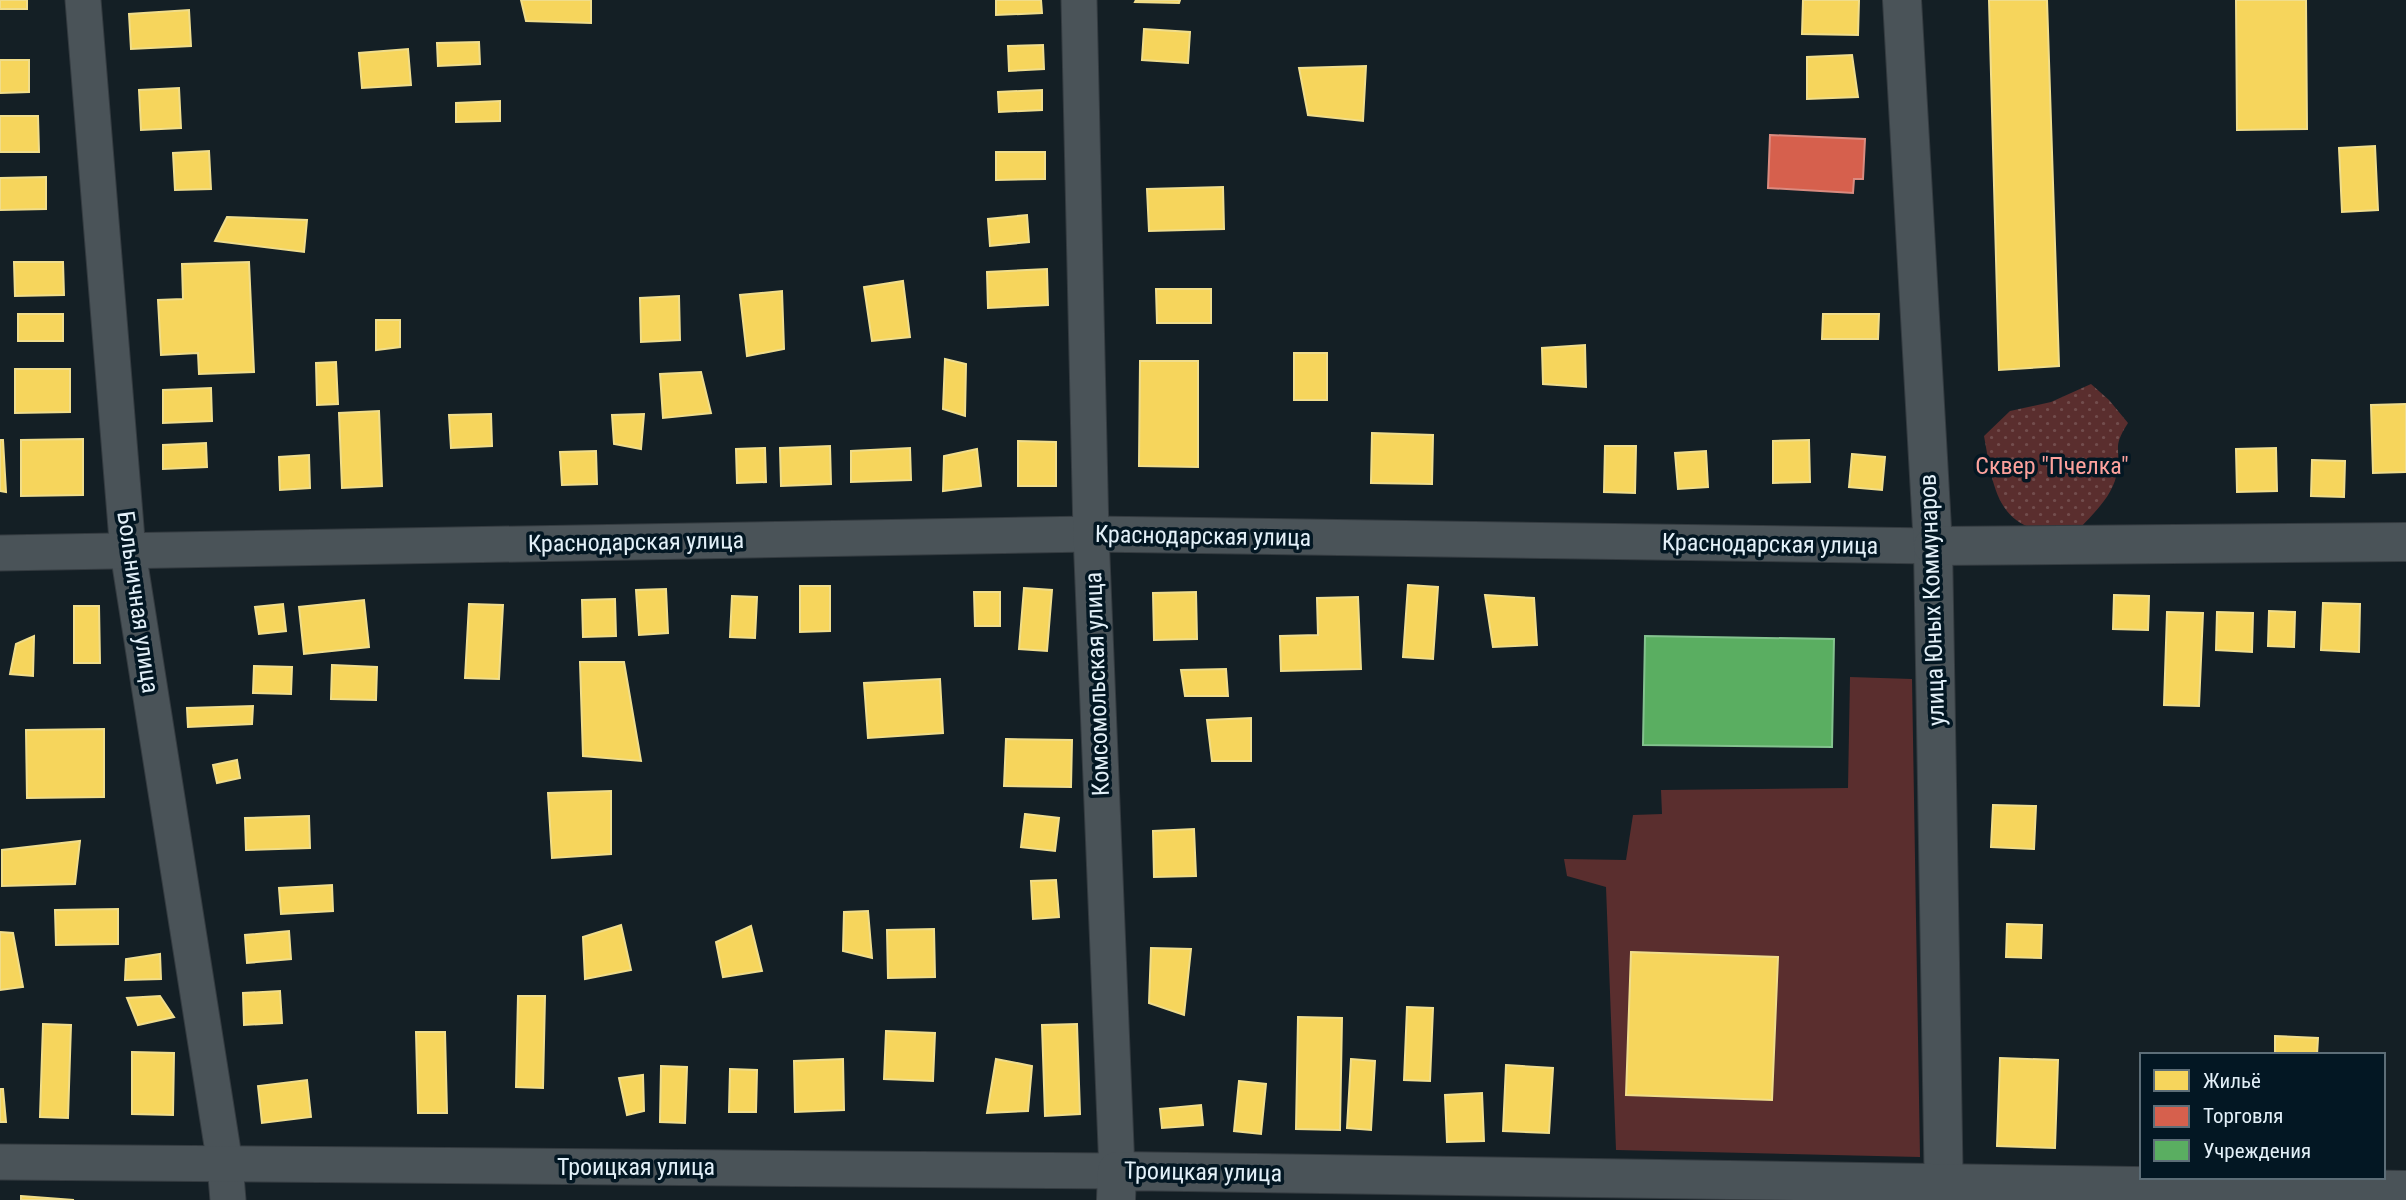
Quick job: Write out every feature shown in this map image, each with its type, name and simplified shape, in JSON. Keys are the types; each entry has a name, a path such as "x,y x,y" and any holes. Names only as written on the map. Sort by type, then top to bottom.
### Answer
{"street":[{"name":"Больничная улица","path":"83,0 128,552 225,1164 228,1200"},
{"name":"Комсомольская улица","path":"1079,0 1091,534 1116,1185"},
{"name":"улица Юных Коммунаров","path":"1902,0 1933,546 1944,1191"},
{"name":"Краснодарская улица","path":"0,553 1091,534 1933,546 2406,542"},
{"name":"Троицкая улица","path":"0,1162 225,1164 1116,1185 1944,1191 2406,1189"}],"green space":[{"name":"Сквер \"Пчелка\"","path":"2091,384 2128,423 2119,442 2117,471 2112,487 2104,502 2081,527 2052,531 2030,528 2017,521 1999,498 1984,436 2010,411 2051,402"},
{"path":"1850,677 1912,679 1920,1157 1616,1150 1606,887 1567,876 1564,859 1626,860 1633,815 1662,814 1661,790 1848,788"}],"building: Жильё":[{"path":"0,0 27,0 27,9 0,9"},
{"path":"521,0 591,0 591,23 526,21"},
{"path":"996,0 1041,0 1042,13 996,15"},
{"path":"1180,0 1179,3 1135,2"},
{"path":"1803,0 1859,0 1858,35 1802,34"},
{"path":"1989,0 2047,0 2059,366 1999,370"},
{"path":"2236,0 2306,0 2307,129 2237,130"},
{"path":"189,10 191,46 131,49 129,14"},
{"path":"1144,29 1190,32 1188,63 1142,60"},
{"path":"479,42 480,64 438,66 437,43"},
{"path":"1043,45 1044,69 1009,71 1008,46"},
{"path":"408,49 411,85 362,88 359,53"},
{"path":"1852,55 1858,97 1807,99 1807,57"},
{"path":"0,60 29,60 29,92 0,93"},
{"path":"1366,66 1363,121 1308,115 1299,68"},
{"path":"179,88 181,128 141,130 139,90"},
{"path":"1042,90 1042,110 999,112 998,92"},
{"path":"500,101 500,121 456,122 456,103"},
{"path":"0,116 38,116 39,152 0,152"},
{"path":"2375,146 2378,210 2342,212 2339,148"},
{"path":"209,151 211,189 175,190 173,153"},
{"path":"996,152 1045,152 1045,179 996,180"},
{"path":"46,177 46,209 0,210 0,178"},
{"path":"1223,187 1224,229 1149,231 1147,189"},
{"path":"1027,215 1029,242 990,246 988,219"},
{"path":"227,217 307,220 304,252 215,241"},
{"path":"14,262 63,262 64,295 15,296"},
{"path":"249,262 254,372 199,374 198,353 161,355 158,300 183,299 182,264"},
{"path":"1047,269 1048,305 988,308 987,272"},
{"path":"903,281 910,337 872,341 864,287"},
{"path":"1156,289 1211,289 1211,323 1157,323"},
{"path":"782,291 784,349 747,356 740,295"},
{"path":"679,296 680,340 641,342 640,298"},
{"path":"18,314 63,314 63,341 18,341"},
{"path":"1823,314 1879,314 1878,339 1822,339"},
{"path":"376,320 400,320 400,347 376,350"},
{"path":"1585,345 1586,387 1543,384 1542,348"},
{"path":"1294,353 1327,353 1327,400 1294,400"},
{"path":"945,359 966,364 965,416 943,409"},
{"path":"1140,361 1198,361 1198,467 1139,466"},
{"path":"336,362 338,404 317,405 316,363"},
{"path":"15,369 70,369 70,412 15,413"},
{"path":"701,372 711,413 663,418 660,374"},
{"path":"211,388 212,421 163,423 163,390"},
{"path":"2406,404 2406,472 2373,473 2371,405"},
{"path":"379,411 382,486 342,488 339,413"},
{"path":"491,414 492,446 451,448 449,415"},
{"path":"644,414 641,449 614,444 612,415"},
{"path":"1372,433 1433,435 1432,484 1371,483"},
{"path":"83,439 83,495 21,496 21,440"},
{"path":"0,440 3,440 6,492 0,491"},
{"path":"1809,440 1810,482 1773,483 1773,441"},
{"path":"1018,441 1056,442 1056,486 1018,486"},
{"path":"206,443 207,467 163,469 163,445"},
{"path":"830,446 831,484 781,486 780,448"},
{"path":"1605,446 1636,446 1635,493 1604,492"},
{"path":"765,448 766,482 737,483 736,449"},
{"path":"910,448 911,480 851,482 851,451"},
{"path":"2276,448 2277,491 2237,492 2236,449"},
{"path":"977,449 981,486 943,491 944,456"},
{"path":"596,451 597,484 562,485 560,452"},
{"path":"1706,451 1708,487 1678,489 1675,453"},
{"path":"1852,454 1885,457 1882,490 1849,487"},
{"path":"309,455 310,488 280,490 279,457"},
{"path":"2312,460 2345,461 2344,497 2311,496"},
{"path":"1408,585 1438,587 1433,659 1403,657"},
{"path":"800,586 830,586 830,631 800,632"},
{"path":"1024,588 1052,590 1047,651 1019,649"},
{"path":"666,589 668,633 639,635 636,590"},
{"path":"974,592 1000,592 1000,626 975,626"},
{"path":"1196,592 1197,639 1154,640 1153,593"},
{"path":"1485,595 1534,598 1537,645 1493,647"},
{"path":"2114,595 2149,596 2148,630 2113,629"},
{"path":"732,596 757,597 755,638 730,637"},
{"path":"1358,597 1361,669 1281,671 1280,636 1318,635 1317,598"},
{"path":"615,599 616,636 583,637 582,600"},
{"path":"364,600 369,647 304,654 299,607"},
{"path":"2323,603 2360,604 2359,652 2321,650"},
{"path":"283,604 286,631 259,634 255,607"},
{"path":"469,604 503,605 499,679 465,678"},
{"path":"74,606 99,606 100,663 74,663"},
{"path":"2269,611 2295,612 2294,647 2268,646"},
{"path":"2167,612 2203,613 2199,706 2164,705"},
{"path":"2217,612 2253,613 2252,652 2216,650"},
{"path":"34,636 33,676 10,674 16,644"},
{"path":"580,662 624,662 641,761 583,756"},
{"path":"332,665 377,667 376,700 331,699"},
{"path":"254,666 292,667 291,694 253,693"},
{"path":"1226,669 1228,696 1185,696 1181,670"},
{"path":"940,679 943,733 868,738 864,683"},
{"path":"253,706 252,724 188,727 187,708"},
{"path":"1251,718 1251,761 1212,761 1207,720"},
{"path":"104,729 104,797 27,798 26,730"},
{"path":"1006,739 1072,740 1071,787 1004,786"},
{"path":"237,760 240,778 217,783 213,765"},
{"path":"611,791 611,854 552,858 548,793"},
{"path":"1993,805 2036,806 2034,849 1991,847"},
{"path":"1025,814 1059,818 1055,851 1021,847"},
{"path":"309,816 310,848 246,850 245,818"},
{"path":"1194,829 1196,876 1154,877 1153,831"},
{"path":"80,841 75,884 2,886 2,850"},
{"path":"1056,880 1059,917 1033,919 1031,881"},
{"path":"332,885 333,911 281,914 279,888"},
{"path":"118,909 118,944 56,945 55,910"},
{"path":"868,911 872,958 843,951 844,912"},
{"path":"2007,924 2042,925 2041,958 2006,957"},
{"path":"621,925 631,970 585,979 583,937"},
{"path":"751,926 762,971 723,977 716,942"},
{"path":"934,929 935,977 888,978 887,930"},
{"path":"289,931 291,959 247,963 245,935"},
{"path":"0,932 13,933 23,987 0,990"},
{"path":"1151,948 1191,949 1184,1015 1149,1003"},
{"path":"1631,952 1778,957 1772,1100 1626,1095"},
{"path":"160,954 161,979 125,980 126,959"},
{"path":"280,991 282,1023 244,1025 243,993"},
{"path":"160,996 174,1017 138,1025 127,998"},
{"path":"518,996 545,996 543,1088 516,1087"},
{"path":"1407,1007 1433,1008 1430,1081 1404,1080"},
{"path":"1298,1017 1342,1018 1340,1130 1296,1129"},
{"path":"43,1024 71,1025 68,1118 40,1117"},
{"path":"1077,1024 1080,1114 1045,1116 1042,1025"},
{"path":"886,1031 935,1033 933,1081 884,1079"},
{"path":"416,1032 445,1032 447,1113 418,1113"},
{"path":"2275,1036 2318,1038 2317,1053 2275,1053"},
{"path":"132,1052 174,1053 173,1115 132,1114"},
{"path":"2000,1058 2058,1060 2055,1148 1997,1146"},
{"path":"843,1059 844,1110 795,1112 794,1061"},
{"path":"996,1059 1032,1066 1028,1111 987,1113"},
{"path":"1351,1059 1375,1061 1371,1130 1347,1128"},
{"path":"1506,1065 1553,1068 1549,1133 1503,1131"},
{"path":"661,1066 687,1067 685,1123 660,1122"},
{"path":"730,1069 757,1070 756,1112 729,1112"},
{"path":"643,1075 644,1111 627,1115 619,1078"},
{"path":"307,1080 311,1117 262,1123 258,1086"},
{"path":"1239,1081 1266,1084 1261,1134 1234,1131"},
{"path":"0,1089 3,1089 6,1122 0,1122"},
{"path":"1482,1093 1484,1141 1447,1142 1445,1095"},
{"path":"1201,1105 1203,1125 1162,1128 1160,1109"},
{"path":"21,1196 74,1200 21,1200"}],"building: Торговля":[{"path":"1770,135 1865,139 1863,179 1854,179 1853,193 1768,188"}],"building: Учреждения":[{"path":"1645,636 1834,639 1832,747 1643,745"}]}
